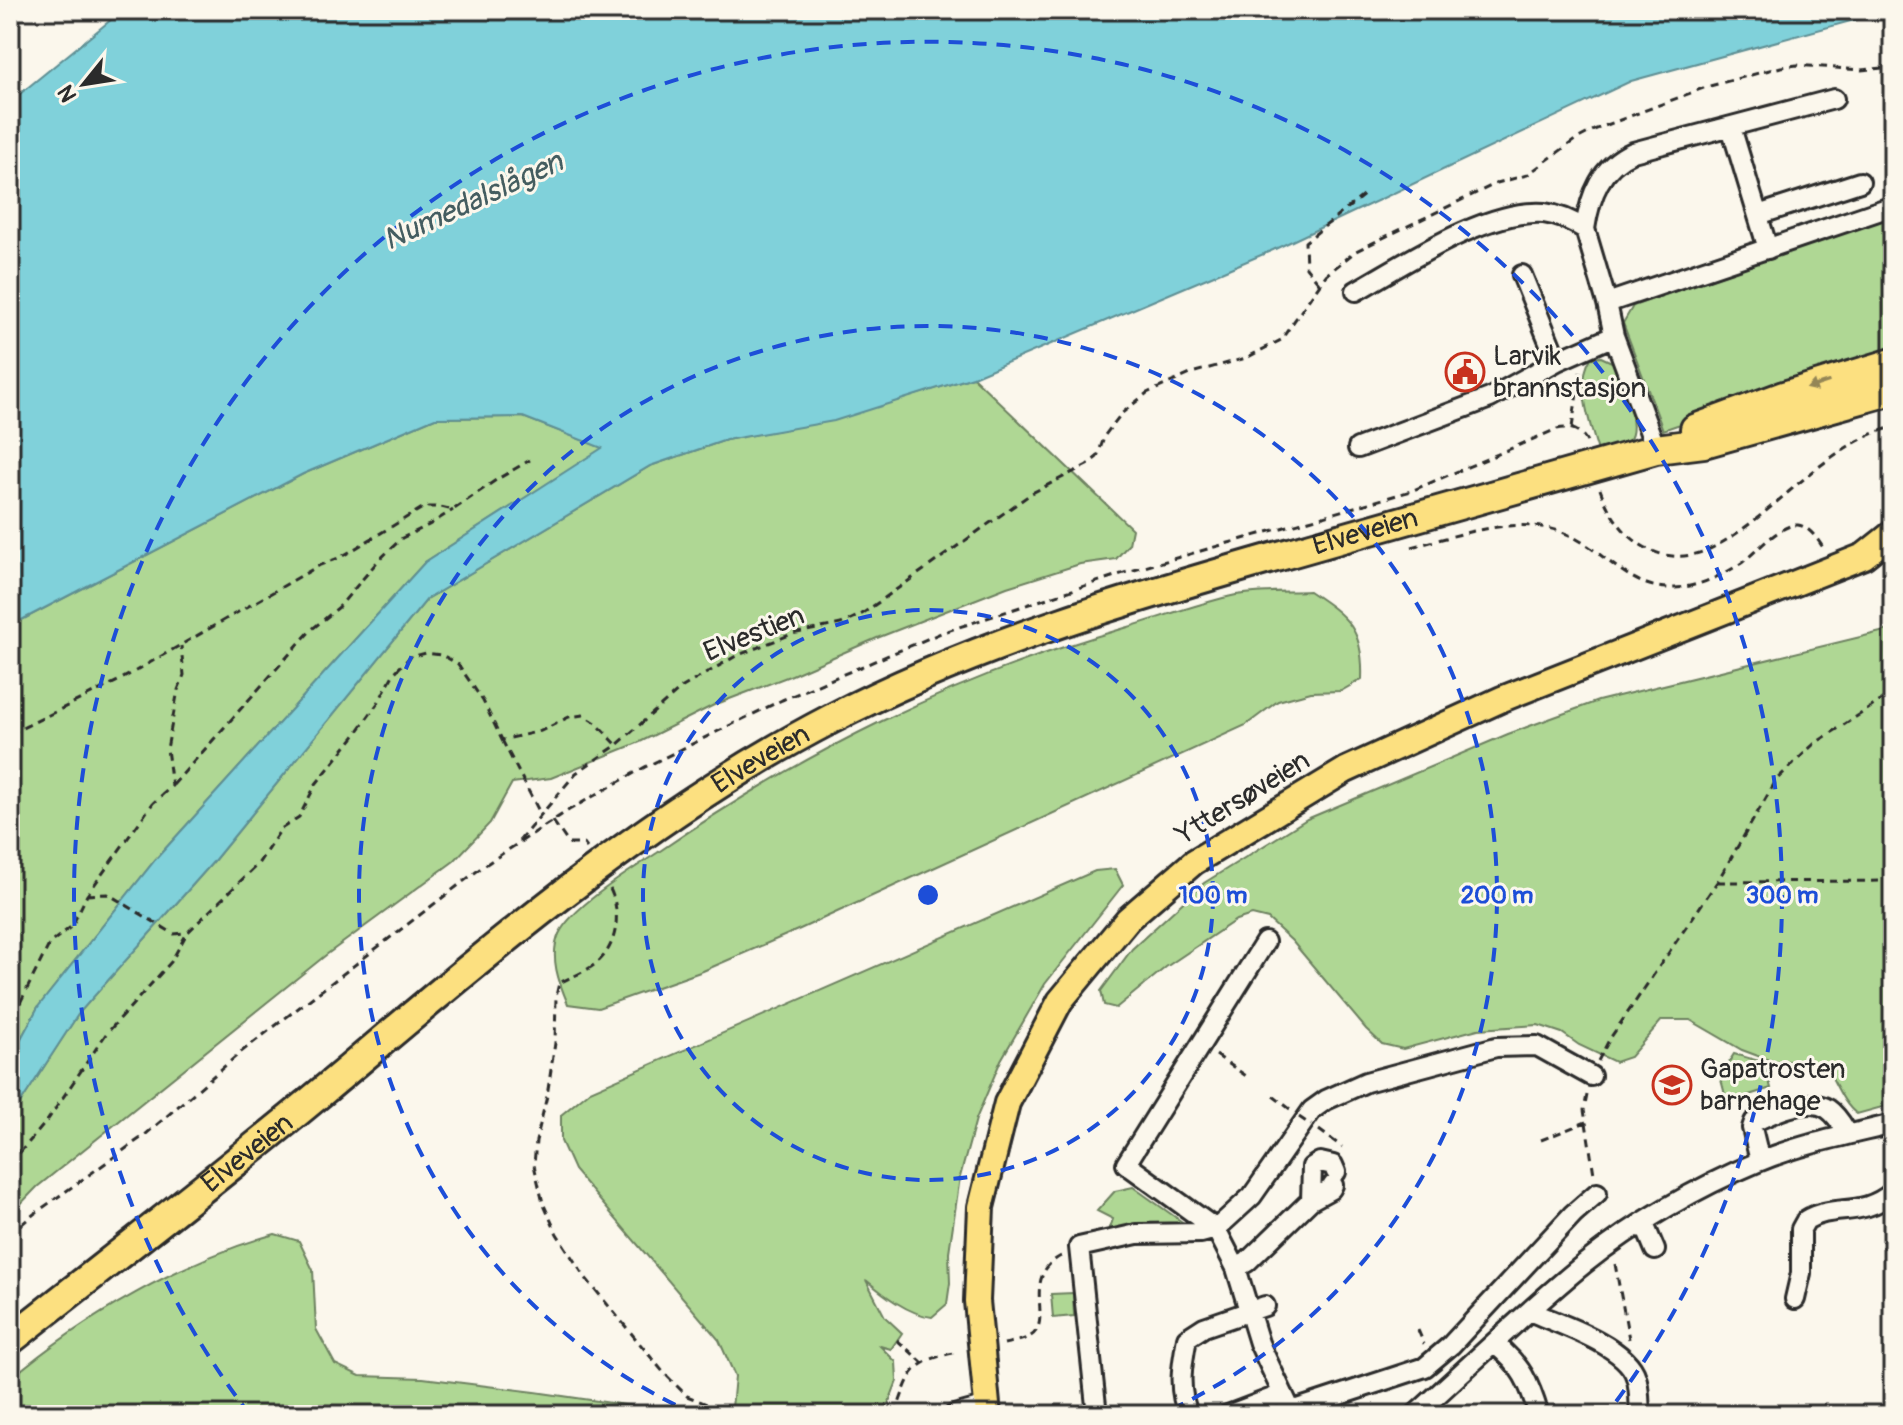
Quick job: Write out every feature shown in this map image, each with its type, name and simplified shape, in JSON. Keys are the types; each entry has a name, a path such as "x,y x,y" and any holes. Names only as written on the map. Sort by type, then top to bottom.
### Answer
{"highway":[{"name":"Elveveien","path":"1656,449 1700,426 1796,392 1893,363"},
{"name":"Elveveien","path":"10,1340 268,1137 597,867 678,809 831,719 981,650 1058,622 1203,577 1656,449 1704,443 1893,390"}],"main road":[{"name":"Yttersøveien","path":"987,1410 977,1301 981,1207 1007,1103 1060,1001 1128,919 1194,862 1346,770 1502,699 1864,556 1893,533"}],"street":[{"path":"1656,449 1614,336 1585,229 1588,209 1597,186 1607,168 1633,152 1834,99"},
{"path":"1731,127 1768,249"},
{"path":"1758,215 1860,182"},
{"path":"1607,303 1893,206"},
{"path":"1356,291 1461,233 1511,217 1543,213 1568,218 1585,229"},
{"path":"1522,275 1557,361"},
{"path":"1358,448 1490,398 1557,361 1614,336"},
{"path":"1265,942 1126,1164 1216,1229 1234,1275 1257,1309 1289,1407"},
{"path":"1097,1415 1079,1247 1137,1234 1201,1233 1216,1229 1252,1196 1312,1110 1326,1100 1366,1082 1496,1047 1537,1046 1591,1076"},
{"path":"1760,1161 1752,1128 1754,1122 1802,1105 1829,1109 1848,1134"},
{"path":"1415,1415 1585,1263 1694,1192 1760,1161 1848,1134 1893,1124"},
{"path":"1234,1275 1311,1200 1331,1189 1335,1178 1333,1165 1320,1162 1312,1167 1311,1200"},
{"path":"1795,1299 1801,1273 1801,1229 1806,1220 1820,1214 1870,1207 1893,1192"},
{"path":"1228,1415 1289,1407 1371,1386 1432,1362 1573,1214 1597,1193"},
{"path":"1644,1224 1655,1250"},
{"path":"1189,1415 1182,1383 1187,1338 1204,1327 1257,1309"},
{"path":"1531,1312 1592,1336 1618,1355 1636,1375 1640,1415"},
{"path":"1495,1344 1530,1383 1539,1415"},
{"path":"954,1415 987,1410"}],"path":[{"path":"1320,284 1306,267 1305,242 1364,195"},
{"path":"1572,428 1584,349"},
{"path":"1599,484 1609,511 1630,538 1659,553 1675,556 1694,554 1731,537 1833,457 1893,427"},
{"path":"10,1012 20,1003 50,943 72,926 87,895 153,803 172,786 311,630 339,607 402,538 453,510 530,460"},
{"name":"Elvestien","path":"516,844 576,773 617,745 681,688 736,656 792,634 841,624 862,614 1032,493"},
{"path":"10,734 118,681 320,565 341,557 424,507 453,510"},
{"path":"1412,547 1474,531 1512,526 1542,527 1564,533 1592,549 1622,573 1645,584 1677,588 1715,577 1742,563 1784,528 1797,525 1809,529 1836,567"},
{"path":"172,786 167,749 178,690 184,675 181,646"},
{"path":"10,1164 47,1121 106,1034 171,962 187,933 258,864 281,829 299,817 316,784 361,727 394,673 410,657 426,653 442,655 458,664 483,701 541,815"},
{"path":"1597,1193 1584,1110 1591,1076 1609,1040 1717,882 1777,779 1814,744 1893,693"},
{"path":"502,740 541,731 569,717 583,715 596,723 617,745"},
{"path":"553,821 569,844 584,844 589,852"},
{"path":"607,881 617,904 611,944 598,962 559,983 556,996 555,1043 534,1165 543,1203 557,1234 584,1276 664,1373 687,1396 734,1415"},
{"path":"1717,882 1893,881"},
{"path":"87,895 108,894 174,934 187,933"},
{"path":"1201,1044 1249,1078"},
{"path":"1273,1096 1348,1152"},
{"path":"1541,1140 1586,1122"},
{"path":"998,1346 1030,1337 1038,1329 1041,1276 1053,1260 1079,1247"},
{"path":"1614,1261 1636,1375"},
{"path":"897,1340 922,1362"},
{"path":"895,1415 913,1371 922,1362 963,1351"}],"green space":[{"path":"1893,216 1893,350 1663,430 1623,323 1633,306"},
{"path":"1601,357 1616,364 1633,424 1629,440 1598,451 1586,404 1584,379 1591,358"},
{"path":"973,377 1132,529 1129,544 1116,559 1080,564 1007,587 714,705 640,742 551,778 512,783 490,823 454,861 326,955 37,1187 10,1215 10,1119 79,1013 213,862 427,599 650,466 726,440 834,420"},
{"path":"523,417 603,448 425,562 155,860 38,1007 10,1059 10,626 303,474 435,418"},
{"path":"1309,591 1343,617 1351,626 1360,648 1362,679 1341,691 1311,692 1278,701 1246,725 703,971 598,1008 568,1004 559,979 555,952 559,934 576,912 618,879 712,816 825,750 941,694 1062,648 1236,595"},
{"path":"1893,629 1893,1104 1857,1114 1843,1098 1825,1066 1804,1060 1774,1062 1742,1050 1690,1020 1662,1020 1630,1057 1615,1062 1562,1033 1538,1025 1478,1029 1403,1049 1382,1044 1292,941 1268,919 1252,915 1236,920 1166,967 1116,1008 1104,1005 1101,991 1132,949 1204,883 1307,819 1508,734 1598,701"},
{"path":"1115,869 1123,885 1045,984 1001,1060 976,1119 960,1177 949,1252 947,1304 932,1317 923,1315 897,1303 866,1280 885,1317 902,1333 891,1349 880,1346 896,1362 897,1381 884,1415 721,1415 732,1408 735,1376 719,1340 574,1170 561,1141 561,1115 590,1091 1095,871"},
{"path":"1734,1054 1770,1064 1766,1070 1771,1088 1727,1102 1720,1076"},
{"path":"1133,1187 1185,1224 1137,1225 1109,1231 1113,1219 1097,1211 1115,1191"},
{"path":"275,1234 299,1241 313,1270 316,1329 335,1364 360,1376 423,1378 535,1392 639,1407 668,1415 10,1415 10,1379 69,1334 170,1275 240,1245"},
{"path":"1073,1293 1074,1316 1053,1318 1051,1294"}],"water":[{"name":"Numedalslågen","path":"123,10 1891,10 1631,81 1273,250 973,377 834,421 726,440 650,466 427,599 213,862 79,1013 10,1119 10,1059 38,1007 155,860 425,562 602,448 523,417 435,418 303,474 10,626 10,102"}],"place":[{"name":"Larvik brannstasjon","path":"1465,372"},
{"name":"Gapatrosten barnehage","path":"1672,1085"}]}
